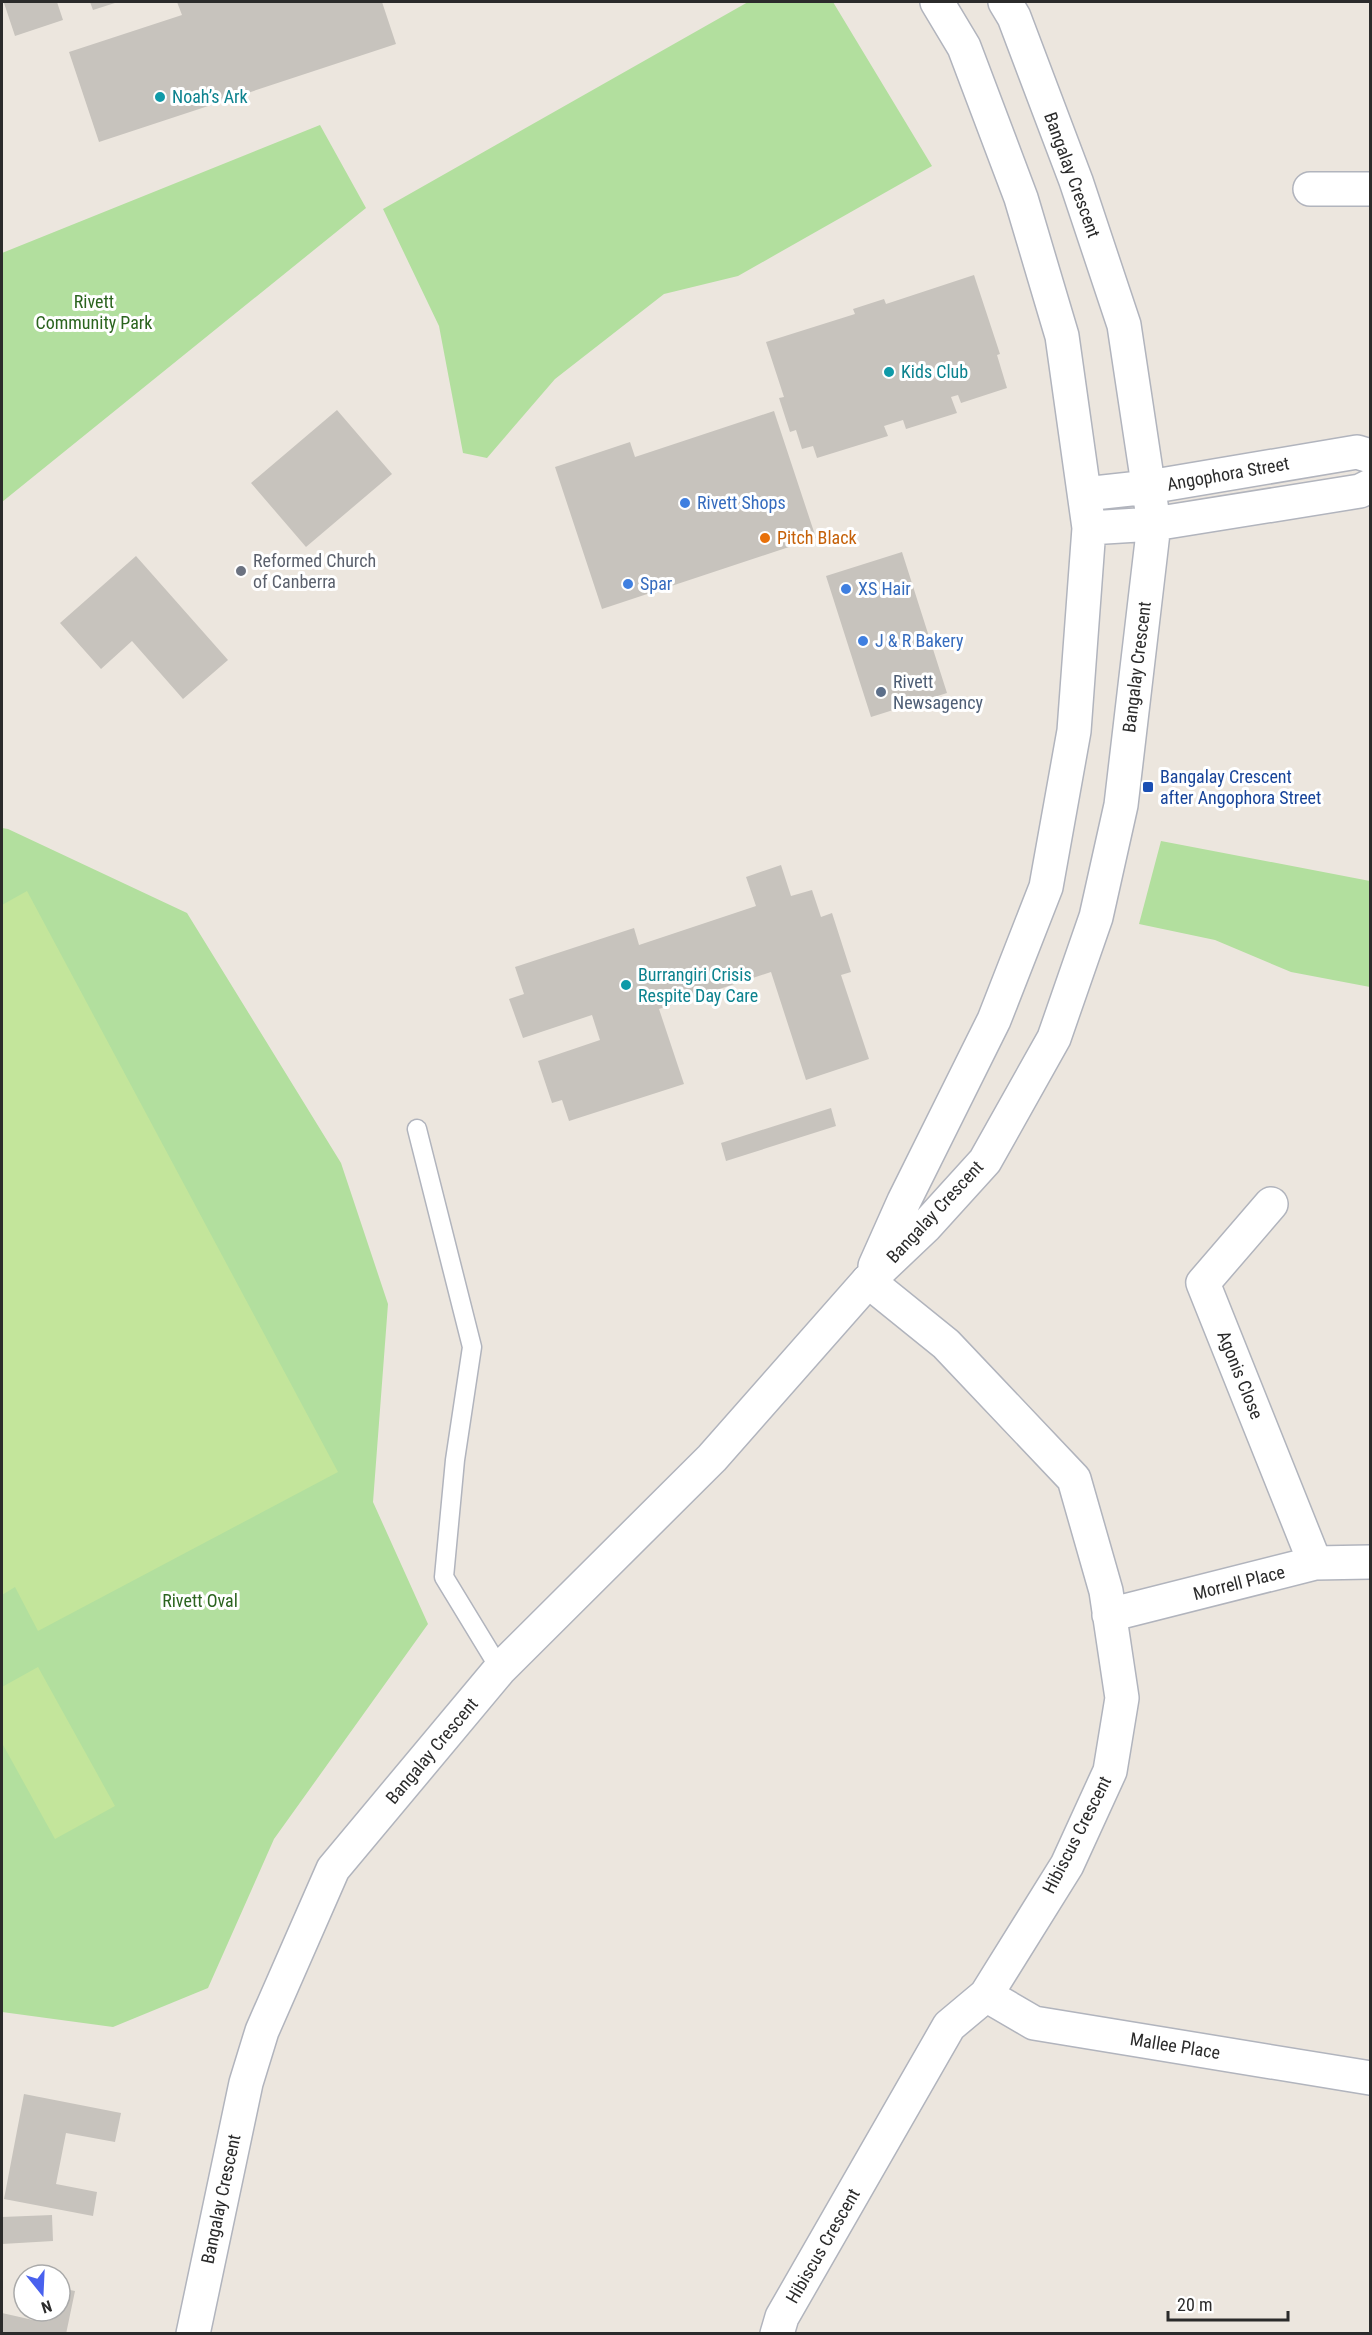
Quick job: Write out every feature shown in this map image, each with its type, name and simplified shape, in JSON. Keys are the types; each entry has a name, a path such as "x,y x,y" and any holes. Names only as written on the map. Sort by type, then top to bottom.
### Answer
{"street":[{"name":"Bangalay Crescent","path":"868,1281 904,1202 994,1020 1046,887 1074,732 1089,528 1062,336 1021,198 964,47 937,2"},
{"name":"Bangalay Crescent","path":"193,2334 246,2083 262,2031 333,1869 501,1669 712,1458 868,1281 926,1226 985,1161 1054,1038 1096,917 1121,805 1154,524 1124,325 1076,181 1014,17 1005,2"},
{"path":"1310,189 1371,189"},
{"name":"Angophora Street","path":"1085,494 1149,488 1357,452 1371,456"},
{"name":"Angophora Street","path":"1089,528 1154,524 1360,491 1371,486"},
{"name":"Agonis Close","path":"1271,1204 1203,1283 1315,1563"},
{"name":"Hibiscus Crescent","path":"777,2334 782,2317 949,2026 986,1995 1067,1864 1110,1771 1122,1698 1106,1591 1074,1479 946,1344 868,1281"},
{"name":"Morrell Place","path":"1109,1615 1315,1563 1371,1562"},
{"name":"Mallee Place","path":"986,1995 1034,2023 1371,2078"}],"lane":[{"path":"417,1129 472,1347 455,1460 444,1577 501,1669"}],"green space":[{"path":"748,2 833,2 932,166 738,276 664,294 555,379 487,458 463,453 439,326 383,209"},
{"name":"Rivett Community Park","path":"320,125 366,208 2,502 2,253"},
{"name":"Rivett Oval","path":"2,828 187,913 341,1163 388,1304 373,1502 428,1624 274,1839 208,1988 113,2027 2,2012"},
{"path":"1161,841 1370,881 1370,987 1291,972 1215,940 1139,924"},
{"path":"27,891 338,1472 38,1631 15,1587 2,1595 2,905"},
{"path":"38,1667 115,1806 55,1839 2,1743 2,1687"}],"building":[{"path":"57,2 63,20 15,36 4,3"},
{"path":"90,2 118,2 93,10"},
{"name":"Noah’s Ark","path":"177,2 382,2 396,44 99,142 69,52 182,15"},
{"name":"Kids Club","path":"974,275 1000,354 997,355 1007,388 961,403 958,395 951,397 957,413 906,429 903,420 884,426 888,436 817,458 813,446 802,449 796,430 790,432 779,398 784,397 766,342 855,314 853,309 884,299 886,304"},
{"path":"337,410 392,474 306,547 251,483"},
{"name":"Rivett Shops","path":"774,411 816,538 602,609 555,467 630,442 635,457"},
{"name":"Rivett Newsagency","path":"902,552 947,693 871,717 826,576"},
{"path":"136,556 228,660 183,699 132,641 101,669 60,623"},
{"name":"Burrangiri Crisis Respite Day Care","path":"781,865 791,896 812,890 821,917 832,913 851,972 841,975 869,1059 806,1080 771,972 659,1009 684,1084 569,1121 562,1100 552,1103 538,1061 600,1040 592,1015 523,1038 509,999 524,994 515,967 634,928 639,945 756,906 746,877"},
{"path":"831,1108 836,1126 726,1161 721,1143"},
{"path":"24,2094 121,2113 115,2142 66,2133 56,2184 97,2192 93,2216 4,2199"},
{"path":"52,2215 53,2241 2,2244 2,2217"},
{"path":"2,2313 12,2315 12,2323 68,2323 66,2334 2,2334"}],"place":[{"name":"Noah’s Ark","path":"160,97"},
{"name":"Kids Club","path":"889,372"},
{"name":"Rivett Shops","path":"685,503"},
{"name":"Pitch Black","path":"765,538"},
{"name":"Reformed Church of Canberra","path":"241,571"},
{"name":"Spar","path":"628,584"},
{"name":"XS Hair","path":"846,589"},
{"name":"J & R Bakery","path":"863,641"},
{"name":"Rivett Newsagency","path":"881,692"},
{"name":"Bangalay Crescent after Angophora Street","path":"1148,787"},
{"name":"Burrangiri Crisis Respite Day Care","path":"626,985"}]}
